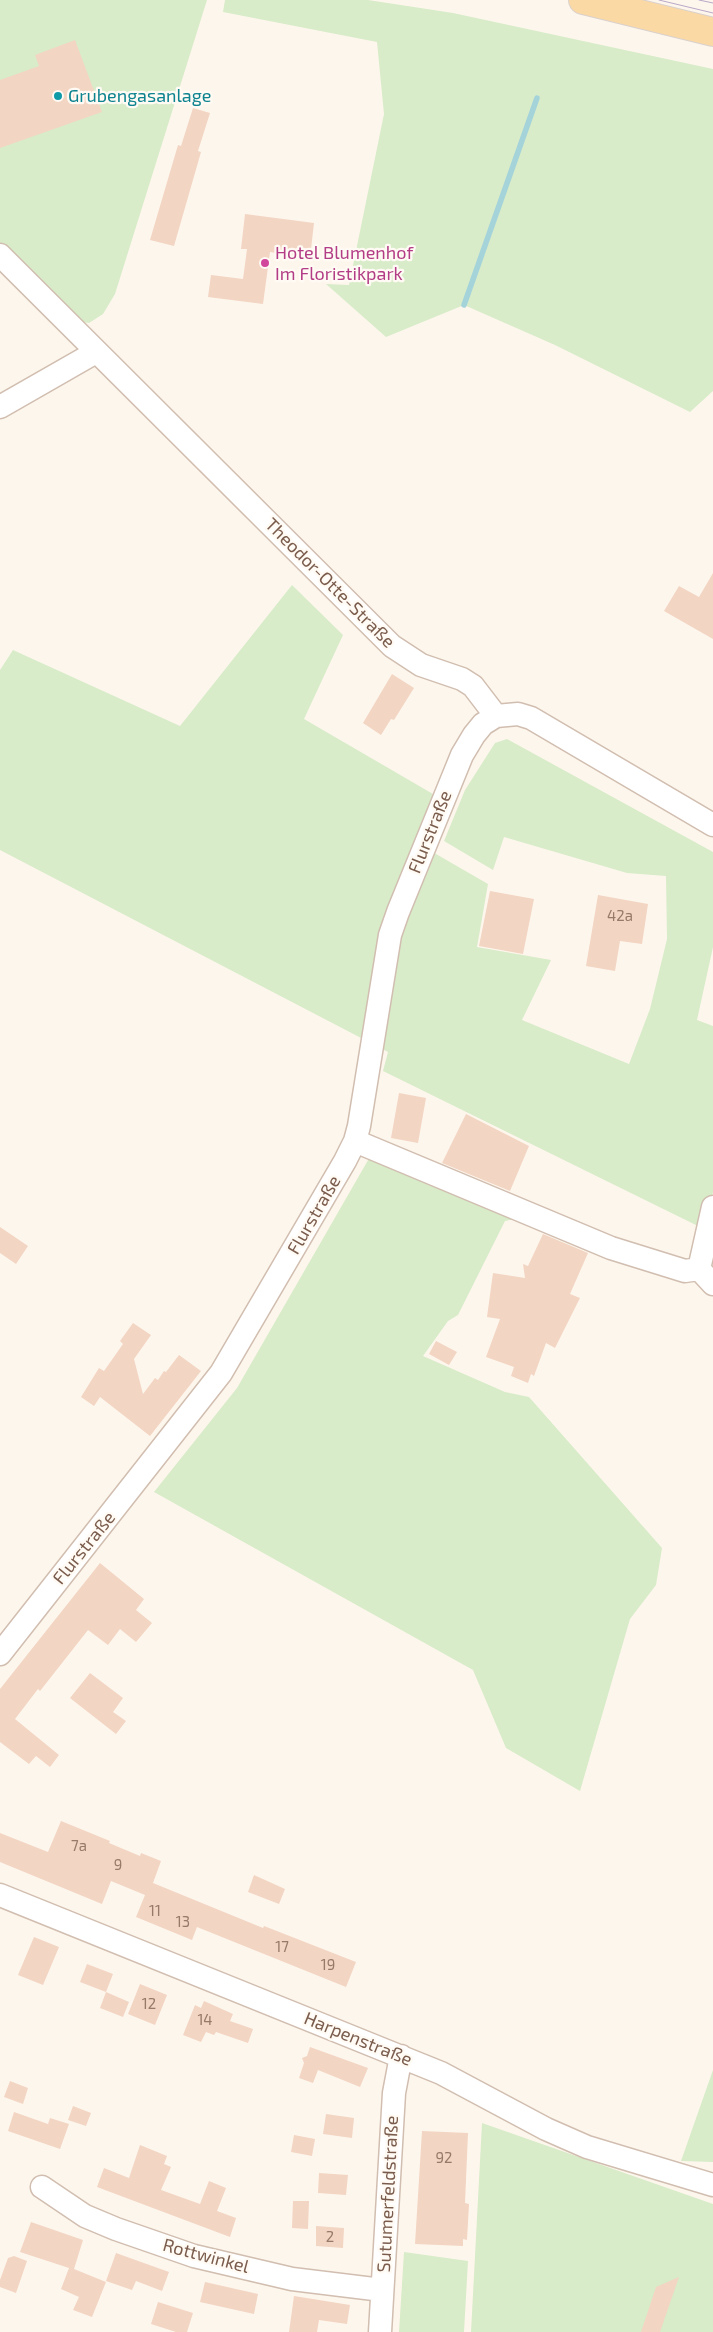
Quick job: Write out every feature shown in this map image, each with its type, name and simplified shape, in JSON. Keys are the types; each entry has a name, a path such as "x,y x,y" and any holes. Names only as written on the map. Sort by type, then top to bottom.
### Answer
{"main road":[{"path":"584,0 713,32"}],"street":[{"name":"Theodor-Otte-Straße","path":"0,255 392,646 421,665 462,679 473,686 496,716"},
{"path":"0,407 96,352"},
{"path":"496,716 518,714 531,718 713,825"},
{"name":"Flurstraße","path":"0,1654 221,1373 311,1222 355,1141 390,935 462,755 474,734 483,724 496,716"},
{"path":"355,1141 611,1248 706,1277 713,1208"},
{"name":"Harpenstraße","path":"0,1895 441,2073 546,2130 587,2147 713,2185"},
{"name":"Sutumerfeldstraße","path":"380,2332 394,2092 401,2056"},
{"name":"Rottwinkel","path":"42,2187 85,2216 116,2229 194,2256 292,2278 382,2290"}],"green space":[{"path":"0,0 207,0 115,294 103,314 89,323 75,321 0,247"},
{"path":"225,0 368,0 453,13 713,69 713,391 690,412 555,345 464,305 386,337 326,284 349,285 384,114 377,42 223,12"},
{"path":"292,585 343,635 304,719 433,794 417,843 488,884 477,947 551,960 522,1020 629,1064 650,1009 667,939 666,876 627,873 504,837 493,870 444,841 465,790 495,743 507,739 713,852 713,947 697,1020 713,1026 713,1192 704,1229 383,1071 388,1052 0,850 0,670 13,650 180,726"},
{"path":"371,1155 515,1219 505,1221 458,1315 448,1321 423,1356 505,1392 529,1397 662,1548 656,1585 630,1619 580,1791 506,1748 473,1670 154,1492 237,1388"},
{"path":"713,2070 713,2162 681,2161"},
{"path":"482,2123 713,2204 713,2332 471,2332"},
{"path":"404,2252 468,2261 464,2332 399,2332"}],"building":[{"name":"Grubengasanlage","path":"75,40 102,112 0,148 0,80 39,66 35,55"},
{"path":"193,108 210,113 198,151 201,152 174,246 150,240 178,145 181,146"},
{"path":"245,214 314,223 310,258 270,252 263,304 208,297 211,275 243,279 247,249 241,249"},
{"path":"713,573 713,639 664,611 679,586 699,597"},
{"path":"392,674 414,688 394,720 391,719 381,735 363,723"},
{"path":"490,891 534,899 523,954 479,946"},
{"path":"598,895 648,904 642,944 620,941 615,971 586,966"},
{"path":"399,1093 426,1098 418,1143 391,1138"},
{"path":"466,1114 529,1146 510,1191 442,1163"},
{"path":"0,1227 28,1246 16,1264 0,1253"},
{"path":"543,1234 588,1253 570,1294 580,1298 555,1348 546,1343 534,1376 531,1374 528,1383 511,1376 514,1367 486,1357 500,1319 487,1317 493,1273 525,1278 523,1264 528,1266"},
{"path":"133,1323 151,1335 134,1359 143,1394 155,1378 158,1380 179,1355 201,1371 150,1436 100,1397 94,1406 81,1397 99,1368 104,1371 123,1344 120,1341"},
{"path":"436,1341 457,1352 449,1365 429,1354"},
{"path":"100,1563 144,1599 136,1610 152,1623 136,1642 120,1629 108,1645 88,1630 40,1691 38,1689 15,1719 59,1755 50,1767 36,1756 29,1764 0,1742 0,1689"},
{"path":"90,1673 123,1698 113,1712 126,1721 116,1734 70,1698"},
{"path":"61,1821 110,1841 109,1843 140,1856 141,1853 161,1861 153,1883 263,1928 264,1926 356,1962 346,1987 197,1927 192,1940 136,1917 145,1895 111,1881 102,1904 0,1862 0,1833 48,1852"},
{"path":"254,1875 285,1889 279,1904 248,1892"},
{"path":"34,1937 59,1947 43,1985 18,1975"},
{"path":"87,1964 113,1974 106,1992 80,1982"},
{"path":"140,1984 167,1995 155,2025 128,2014"},
{"path":"106,1992 129,2002 123,2017 100,2008"},
{"path":"204,2001 233,2014 230,2021 253,2029 248,2043 216,2032 214,2035 206,2032 201,2042 183,2035 195,2005 201,2008"},
{"path":"310,2047 368,2068 360,2087 318,2070 313,2083 299,2078 304,2063 302,2058 307,2056"},
{"path":"10,2081 28,2088 23,2104 4,2097"},
{"path":"73,2106 91,2113 86,2126 68,2120"},
{"path":"14,2112 48,2124 50,2118 69,2124 60,2149 8,2131"},
{"path":"326,2114 354,2118 352,2138 323,2134"},
{"path":"422,2131 468,2133 465,2203 469,2204 467,2240 463,2239 463,2246 415,2244"},
{"path":"294,2135 315,2139 312,2156 291,2152"},
{"path":"140,2145 167,2156 164,2164 171,2167 161,2190 200,2204 209,2181 226,2188 217,2211 236,2218 230,2237 97,2187 104,2168 129,2178"},
{"path":"319,2173 348,2175 346,2195 318,2193"},
{"path":"293,2201 309,2201 308,2229 292,2228"},
{"path":"31,2222 83,2240 74,2269 106,2282 92,2317 73,2310 79,2297 61,2289 69,2268 20,2252"},
{"path":"316,2226 344,2228 343,2248 316,2246"},
{"path":"116,2253 169,2272 162,2291 136,2281 132,2290 106,2281"},
{"path":"14,2256 27,2261 16,2293 0,2287 0,2280 8,2258"},
{"path":"679,2277 660,2332 641,2332 656,2287"},
{"path":"205,2282 258,2294 254,2314 200,2302"},
{"path":"294,2296 350,2305 347,2324 319,2320 317,2332 289,2332"},
{"path":"158,2302 193,2313 187,2332 176,2332 151,2324"}],"waterway":[{"path":"464,305 537,98"}],"tram line":[{"path":"659,0 713,13"},
{"path":"699,0 713,3"}],"place":[{"name":"Grubengasanlage","path":"58,96"},
{"name":"Hotel Blumenhof Im Floristikpark","path":"265,263"}]}
